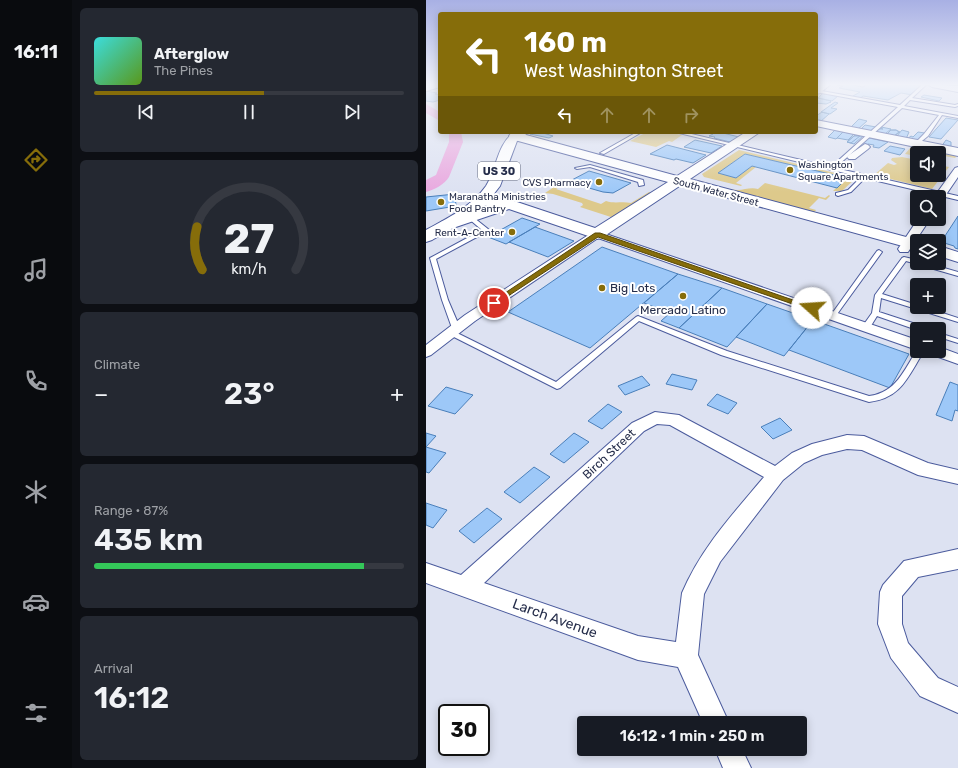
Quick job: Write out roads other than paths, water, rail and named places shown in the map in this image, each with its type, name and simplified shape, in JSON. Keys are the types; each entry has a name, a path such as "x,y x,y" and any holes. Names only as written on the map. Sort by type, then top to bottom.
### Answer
{"main road":[{"path":"818,123 958,152"},
{"name":"South Water Street","path":"519,134 676,183 910,246"},
{"name":"US 30","path":"426,237 468,212 481,201 493,186 512,139 519,134"},
{"path":"481,201 509,204 597,234 751,134"},
{"path":"447,225 472,218 509,204"},
{"path":"946,253 958,257"},
{"path":"946,261 958,264"}],"street":[{"path":"852,158 865,147"},
{"path":"944,190 958,170"},
{"path":"426,352 453,330 597,234 910,343"},
{"path":"946,355 958,359"},
{"name":"Birch Street","path":"465,586 638,428 655,418 673,419 776,475"},
{"path":"713,716 686,656 693,593 713,555 776,475 804,455 818,449 847,442 864,443 924,470 958,477"},
{"path":"958,559 912,568 890,592 890,624 899,650 929,687 958,700"},
{"name":"Larch Avenue","path":"426,572 638,648 686,656"},
{"path":"731,756 737,768"}],"lane":[{"path":"831,169 886,120"},
{"path":"918,144 937,120"},
{"path":"602,153 636,134"},
{"path":"686,134 917,190"},
{"path":"577,168 590,166 641,181 641,185"},
{"path":"838,194 849,192 864,176"},
{"path":"946,197 958,198"},
{"path":"472,218 486,230 433,258 453,330 557,386 638,318 724,353 869,399 883,397 895,389 915,358"},
{"path":"833,316 879,252"},
{"path":"866,327 874,313 878,295 904,259 910,261"},
{"path":"943,270 958,274"},
{"path":"878,295 958,320"},
{"path":"874,313 910,325"},
{"path":"946,337 958,341"}],"waterway":[{"path":"426,187 442,177 456,142 455,134"}],"place":[{"name":"Washington Square Apartments","path":"790,170"},
{"name":"CVS Pharmacy","path":"599,182"},
{"name":"Maranatha Ministries Food Pantry","path":"441,202"},
{"name":"Rent-A-Center","path":"512,232"},
{"name":"Big Lots","path":"602,288"},
{"name":"Mercado Latino","path":"683,296"}]}
